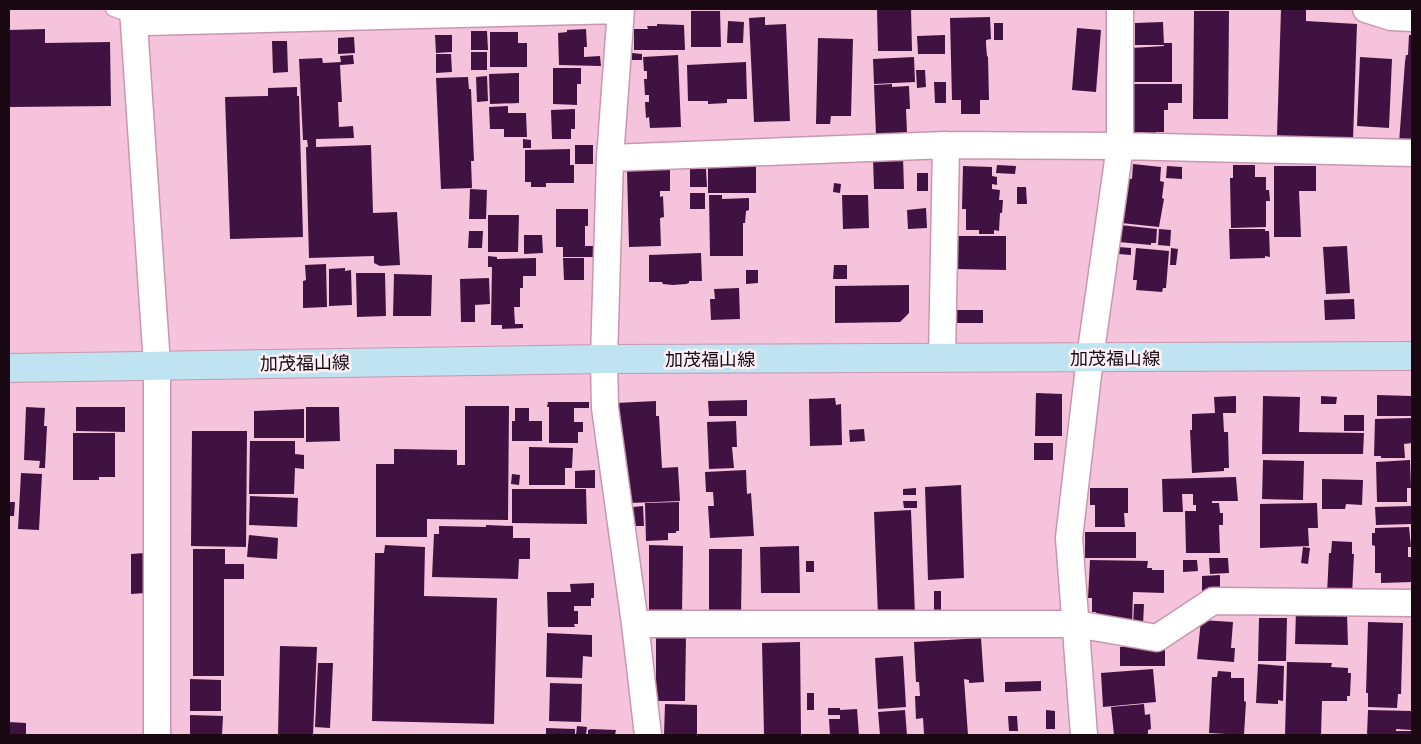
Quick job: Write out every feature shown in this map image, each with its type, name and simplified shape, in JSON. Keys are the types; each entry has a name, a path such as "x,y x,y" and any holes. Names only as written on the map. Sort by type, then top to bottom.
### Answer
{"main road":[{"name":"加茂福山線","path":"9,368 604,359 1412,356"}],"street":[{"path":"126,11 146,22 281,14 621,9 610,158 604,359 605,408 635,624 648,735"},
{"path":"1084,735 1069,538 1090,358 1120,146 1120,9"},
{"path":"1366,9 1391,17 1412,18"},
{"path":"126,11 157,365 157,735"},
{"path":"942,358 946,145"},
{"path":"610,158 946,145 1120,146 1412,153"},
{"path":"635,624 1076,624 1157,638 1213,601 1412,603"}],"building":[{"path":"877,9 911,9 912,51 878,51"},
{"path":"1281,9 1306,9 1306,21 1357,24 1353,140 1277,136"},
{"path":"691,11 720,11 721,47 691,47"},
{"path":"1194,11 1229,11 1228,119 1193,119"},
{"path":"765,17 765,25 786,24 790,121 754,122 749,18"},
{"path":"990,17 991,39 986,40 989,100 980,100 980,114 961,114 961,100 952,100 950,18"},
{"path":"728,21 744,22 743,43 727,43"},
{"path":"1163,22 1164,45 1135,45 1135,23"},
{"path":"994,23 1003,23 1003,40 994,40"},
{"path":"657,24 684,25 685,50 634,50 634,29 648,29 647,26 657,26"},
{"path":"1077,28 1101,30 1096,92 1072,90"},
{"path":"45,29 45,43 110,42 111,106 9,107 9,30"},
{"path":"586,29 587,47 584,47 584,57 600,56 601,66 559,65 558,33 567,32 567,30"},
{"path":"471,31 487,31 488,50 471,50"},
{"path":"490,32 518,32 518,43 527,43 527,67 490,67"},
{"path":"435,35 452,35 452,52 436,53"},
{"path":"945,35 945,54 918,54 917,36"},
{"path":"1409,35 1412,35 1412,144 1399,143"},
{"path":"354,37 355,53 338,54 338,38"},
{"path":"818,38 853,39 851,116 831,116 830,124 816,124"},
{"path":"272,41 287,41 288,72 273,73"},
{"path":"1164,43 1172,43 1172,82 1131,82 1131,48 1164,46"},
{"path":"471,52 487,52 487,70 471,70"},
{"path":"632,53 642,54 642,60 632,60"},
{"path":"436,54 451,54 452,72 436,73"},
{"path":"353,55 354,64 340,65 342,102 338,102 339,127 353,126 354,138 316,139 316,147 371,145 373,213 397,212 400,265 380,266 374,263 374,256 309,258 306,147 308,147 307,140 303,140 299,59 322,58 323,63 341,62 340,56"},
{"path":"678,55 681,127 650,128 649,117 646,118 645,102 649,102 649,95 645,95 644,79 647,79 647,71 644,71 643,57"},
{"path":"914,57 915,82 874,84 873,59"},
{"path":"1360,57 1392,59 1389,128 1357,126"},
{"path":"746,62 747,99 727,99 727,103 708,104 708,101 688,101 687,65"},
{"path":"553,68 581,68 581,84 577,84 577,105 553,104"},
{"path":"916,70 925,70 926,87 917,88"},
{"path":"519,73 519,103 490,104 489,74"},
{"path":"487,76 488,101 477,102 476,77"},
{"path":"468,77 469,89 471,89 474,161 471,161 472,188 441,189 436,78"},
{"path":"934,82 946,82 946,103 935,103"},
{"path":"892,84 892,87 909,86 910,109 906,109 907,133 876,135 874,85"},
{"path":"1131,84 1182,84 1182,103 1168,103 1168,110 1164,110 1164,132 1156,132 1156,140 1132,137"},
{"path":"297,87 297,96 299,96 303,237 230,239 225,97 268,96 268,88"},
{"path":"508,106 508,113 526,113 527,137 504,137 504,129 490,129 489,107"},
{"path":"575,109 575,129 571,129 571,139 552,139 551,110"},
{"path":"523,139 531,140 531,148 523,148"},
{"path":"575,145 593,145 593,164 575,164"},
{"path":"570,149 570,165 574,165 574,183 546,183 546,187 531,187 531,182 525,182 525,150"},
{"path":"903,157 904,189 874,189 873,158"},
{"path":"756,162 756,193 708,193 708,163"},
{"path":"1133,164 1161,167 1160,181 1164,182 1162,198 1164,199 1159,227 1121,223 1125,178 1132,179"},
{"path":"997,165 1016,166 1015,174 996,173"},
{"path":"1233,165 1255,165 1255,177 1266,177 1266,190 1269,190 1270,201 1266,201 1266,227 1231,228 1230,178 1233,178"},
{"path":"963,166 992,167 992,176 997,177 997,185 992,184 992,189 1000,190 999,200 1003,200 999,231 994,230 994,234 979,234 979,230 966,230 966,209 962,209"},
{"path":"1167,166 1182,167 1182,179 1166,178"},
{"path":"1274,166 1316,166 1316,191 1299,191 1301,237 1274,237"},
{"path":"670,168 670,191 660,191 660,197 663,196 664,217 660,218 661,246 629,247 627,170"},
{"path":"690,169 706,169 707,187 690,187"},
{"path":"917,173 928,173 928,191 917,191"},
{"path":"834,183 841,184 840,193 833,192"},
{"path":"1017,187 1026,187 1027,204 1017,204"},
{"path":"470,189 487,190 486,219 469,219"},
{"path":"690,193 705,193 705,209 690,209"},
{"path":"709,195 722,195 722,199 749,198 749,210 746,211 745,223 743,223 743,256 710,256"},
{"path":"842,195 868,195 869,228 843,229"},
{"path":"926,208 927,228 908,229 907,210"},
{"path":"556,209 588,209 588,226 585,226 585,246 596,246 596,257 563,257 563,247 556,247"},
{"path":"488,215 519,215 518,252 488,252"},
{"path":"1120,225 1157,229 1156,243 1151,243 1151,245 1119,242"},
{"path":"1159,229 1171,230 1170,246 1158,245"},
{"path":"1229,229 1265,229 1265,231 1269,231 1270,257 1230,259"},
{"path":"469,231 483,231 482,248 468,248"},
{"path":"524,235 542,235 543,253 524,254"},
{"path":"956,236 1006,236 1006,270 955,269"},
{"path":"1347,246 1350,293 1326,294 1323,247"},
{"path":"1118,247 1131,248 1131,255 1118,254"},
{"path":"1136,248 1169,251 1166,288 1163,288 1162,292 1136,290 1137,280 1133,280"},
{"path":"1171,248 1178,249 1176,265 1170,265"},
{"path":"701,253 702,281 689,281 686,284 673,285 663,284 662,282 649,282 649,255"},
{"path":"488,256 497,257 497,259 536,258 536,276 523,276 523,288 520,288 520,307 514,307 515,324 523,324 523,328 502,329 502,325 491,325 492,267 488,267"},
{"path":"563,258 584,258 584,280 564,280"},
{"path":"326,264 327,307 303,308 303,281 306,280 305,265"},
{"path":"834,265 847,265 847,279 833,279"},
{"path":"345,268 345,271 351,270 352,305 329,306 329,269"},
{"path":"746,270 758,270 758,283 746,284"},
{"path":"356,273 385,273 386,316 357,317"},
{"path":"394,274 432,275 431,316 393,316"},
{"path":"489,278 490,304 475,305 475,322 461,322 460,279"},
{"path":"909,285 909,313 900,322 835,323 835,286"},
{"path":"739,288 740,319 711,320 710,299 715,299 714,289"},
{"path":"1354,299 1355,319 1325,320 1324,300"},
{"path":"956,310 983,310 983,323 956,323"},
{"path":"1036,393 1062,394 1062,436 1035,436"},
{"path":"1377,395 1412,396 1412,416 1377,416"},
{"path":"1236,396 1236,413 1223,413 1224,432 1228,432 1229,468 1224,468 1224,471 1192,473 1190,430 1192,430 1192,414 1215,413 1214,397"},
{"path":"1263,396 1300,397 1299,432 1364,433 1363,454 1262,454"},
{"path":"1321,396 1337,397 1336,404 1321,404"},
{"path":"835,398 836,405 841,404 842,445 810,446 809,399"},
{"path":"747,400 747,416 709,416 708,401"},
{"path":"656,401 656,416 659,416 662,468 678,467 680,501 630,503 629,481 625,481 616,403"},
{"path":"548,402 589,402 589,408 574,408 574,422 583,422 583,432 578,432 578,443 549,443"},
{"path":"465,406 509,406 508,520 427,519 427,537 376,537 376,464 394,464 394,449 457,450 457,465 465,465"},
{"path":"26,407 45,408 44,426 47,426 45,468 39,468 40,461 24,460"},
{"path":"76,407 125,407 125,432 76,431"},
{"path":"306,407 339,407 340,441 306,442"},
{"path":"515,408 529,408 529,421 542,421 542,441 512,441 512,421 515,421"},
{"path":"304,409 304,438 254,438 254,411"},
{"path":"1344,415 1364,415 1364,431 1344,431"},
{"path":"1412,418 1412,443 1404,444 1405,458 1381,458 1381,456 1374,456 1375,419"},
{"path":"736,421 737,447 732,447 734,468 709,469 707,422"},
{"path":"864,429 865,441 850,442 849,430"},
{"path":"192,431 247,431 246,547 191,546"},
{"path":"73,433 115,433 115,477 99,477 99,480 73,480"},
{"path":"250,441 295,441 295,454 304,455 304,469 295,468 294,494 249,494"},
{"path":"1034,443 1053,443 1053,460 1034,460"},
{"path":"529,447 573,448 572,468 565,468 565,485 529,485"},
{"path":"1263,460 1304,461 1303,500 1262,499"},
{"path":"1410,460 1411,488 1407,488 1407,502 1377,502 1376,462"},
{"path":"595,470 595,488 575,488 575,471"},
{"path":"746,470 747,494 751,493 754,536 710,538 708,506 714,506 713,492 706,492 705,472"},
{"path":"21,473 42,474 39,530 18,529"},
{"path":"512,474 520,475 519,485 511,484"},
{"path":"1236,477 1238,501 1212,501 1212,503 1219,503 1220,513 1223,513 1223,525 1219,525 1220,553 1186,553 1185,511 1196,511 1196,505 1193,505 1193,494 1182,494 1183,512 1163,512 1162,479"},
{"path":"1322,479 1363,480 1362,505 1346,504 1345,509 1322,509"},
{"path":"961,485 964,578 928,580 925,487"},
{"path":"916,488 916,495 903,495 903,489"},
{"path":"1090,488 1128,488 1128,513 1124,513 1125,527 1095,527 1095,505 1090,505"},
{"path":"512,489 586,489 587,524 512,523"},
{"path":"250,496 298,498 297,527 249,525"},
{"path":"903,501 917,501 917,508 904,508"},
{"path":"9,502 15,502 14,516 9,516"},
{"path":"679,502 679,531 668,533 668,540 646,541 645,503"},
{"path":"1317,503 1318,528 1308,528 1309,546 1260,548 1260,504"},
{"path":"643,506 644,526 634,526 633,507"},
{"path":"1411,506 1412,524 1376,525 1375,507"},
{"path":"911,510 915,615 878,616 874,512"},
{"path":"486,525 513,526 513,538 530,538 530,559 519,559 518,579 432,577 434,534 439,534 439,526 486,527"},
{"path":"1409,527 1411,547 1408,547 1408,557 1411,557 1412,582 1381,583 1381,573 1375,573 1375,546 1372,545 1372,533 1375,533 1375,528"},
{"path":"1085,532 1136,532 1136,558 1085,558"},
{"path":"249,535 278,538 277,559 247,557"},
{"path":"1332,541 1352,542 1352,554 1354,554 1352,595 1327,594 1329,553 1331,553"},
{"path":"385,545 425,547 424,596 497,598 494,724 372,721 375,553 384,553"},
{"path":"649,545 683,546 682,612 649,611"},
{"path":"799,546 800,593 761,593 760,547"},
{"path":"1303,547 1310,548 1308,564 1301,563"},
{"path":"193,549 225,549 225,564 244,564 244,579 224,579 224,676 193,676"},
{"path":"709,549 742,549 741,615 709,615"},
{"path":"145,553 145,593 131,594 131,554"},
{"path":"1209,558 1228,558 1229,573 1210,574"},
{"path":"1090,560 1148,561 1147,568 1164,570 1164,593 1133,592 1132,625 1096,624 1096,612 1092,612 1092,598 1088,598"},
{"path":"1183,560 1197,560 1198,571 1183,572"},
{"path":"806,561 814,561 814,572 806,572"},
{"path":"1220,575 1220,593 1202,594 1202,576"},
{"path":"594,583 594,598 591,598 591,606 574,606 574,611 578,611 578,624 574,624 575,627 548,627 547,592 571,592 570,584"},
{"path":"934,591 941,591 941,614 934,614"},
{"path":"1134,604 1144,604 1143,625 1133,625"},
{"path":"1296,610 1347,614 1348,645 1295,644"},
{"path":"1259,618 1287,618 1286,661 1258,661"},
{"path":"1201,620 1233,622 1231,648 1235,648 1234,662 1197,659"},
{"path":"1368,622 1403,623 1401,694 1398,694 1397,708 1368,707 1368,693 1366,693"},
{"path":"547,633 592,635 592,657 583,656 582,678 546,677"},
{"path":"656,636 686,636 685,701 656,701"},
{"path":"981,638 984,682 969,683 969,680 964,679 968,735 924,735 923,718 916,719 915,696 920,696 919,682 916,682 914,642"},
{"path":"800,642 801,735 764,735 762,643"},
{"path":"280,646 317,647 313,735 278,735"},
{"path":"1120,647 1165,647 1165,666 1120,666"},
{"path":"903,656 906,707 878,709 875,658"},
{"path":"1287,662 1332,663 1331,667 1348,668 1348,673 1351,673 1350,696 1347,696 1347,701 1322,701 1321,735 1285,735"},
{"path":"318,663 333,663 330,728 315,727"},
{"path":"1258,664 1284,666 1283,701 1278,700 1278,704 1256,703"},
{"path":"1153,669 1156,702 1103,707 1101,673"},
{"path":"1218,671 1231,672 1231,678 1244,678 1244,701 1246,702 1244,735 1209,733 1212,677 1217,677"},
{"path":"190,679 221,680 221,711 190,711"},
{"path":"1041,681 1041,691 1005,692 1005,682"},
{"path":"550,683 582,684 581,722 549,721"},
{"path":"807,693 814,693 814,710 807,710"},
{"path":"665,704 697,705 697,735 664,735"},
{"path":"1144,704 1145,715 1150,714 1151,729 1148,730 1148,735 1114,735 1111,707"},
{"path":"828,708 840,708 840,710 857,709 859,735 830,735 829,719 840,719 840,715 828,715"},
{"path":"905,710 907,735 880,735 878,712"},
{"path":"1046,710 1055,711 1055,729 1046,729"},
{"path":"1368,710 1412,711 1412,730 1396,729 1396,731 1412,731 1412,735 1367,735"},
{"path":"190,715 223,716 222,735 190,735"},
{"path":"1008,716 1017,716 1018,731 1009,731"},
{"path":"9,722 26,723 26,735 9,735"},
{"path":"577,726 587,727 586,735 576,735"},
{"path":"546,728 575,729 575,735 546,735"},
{"path":"588,730 616,730 615,735 588,735"}]}
